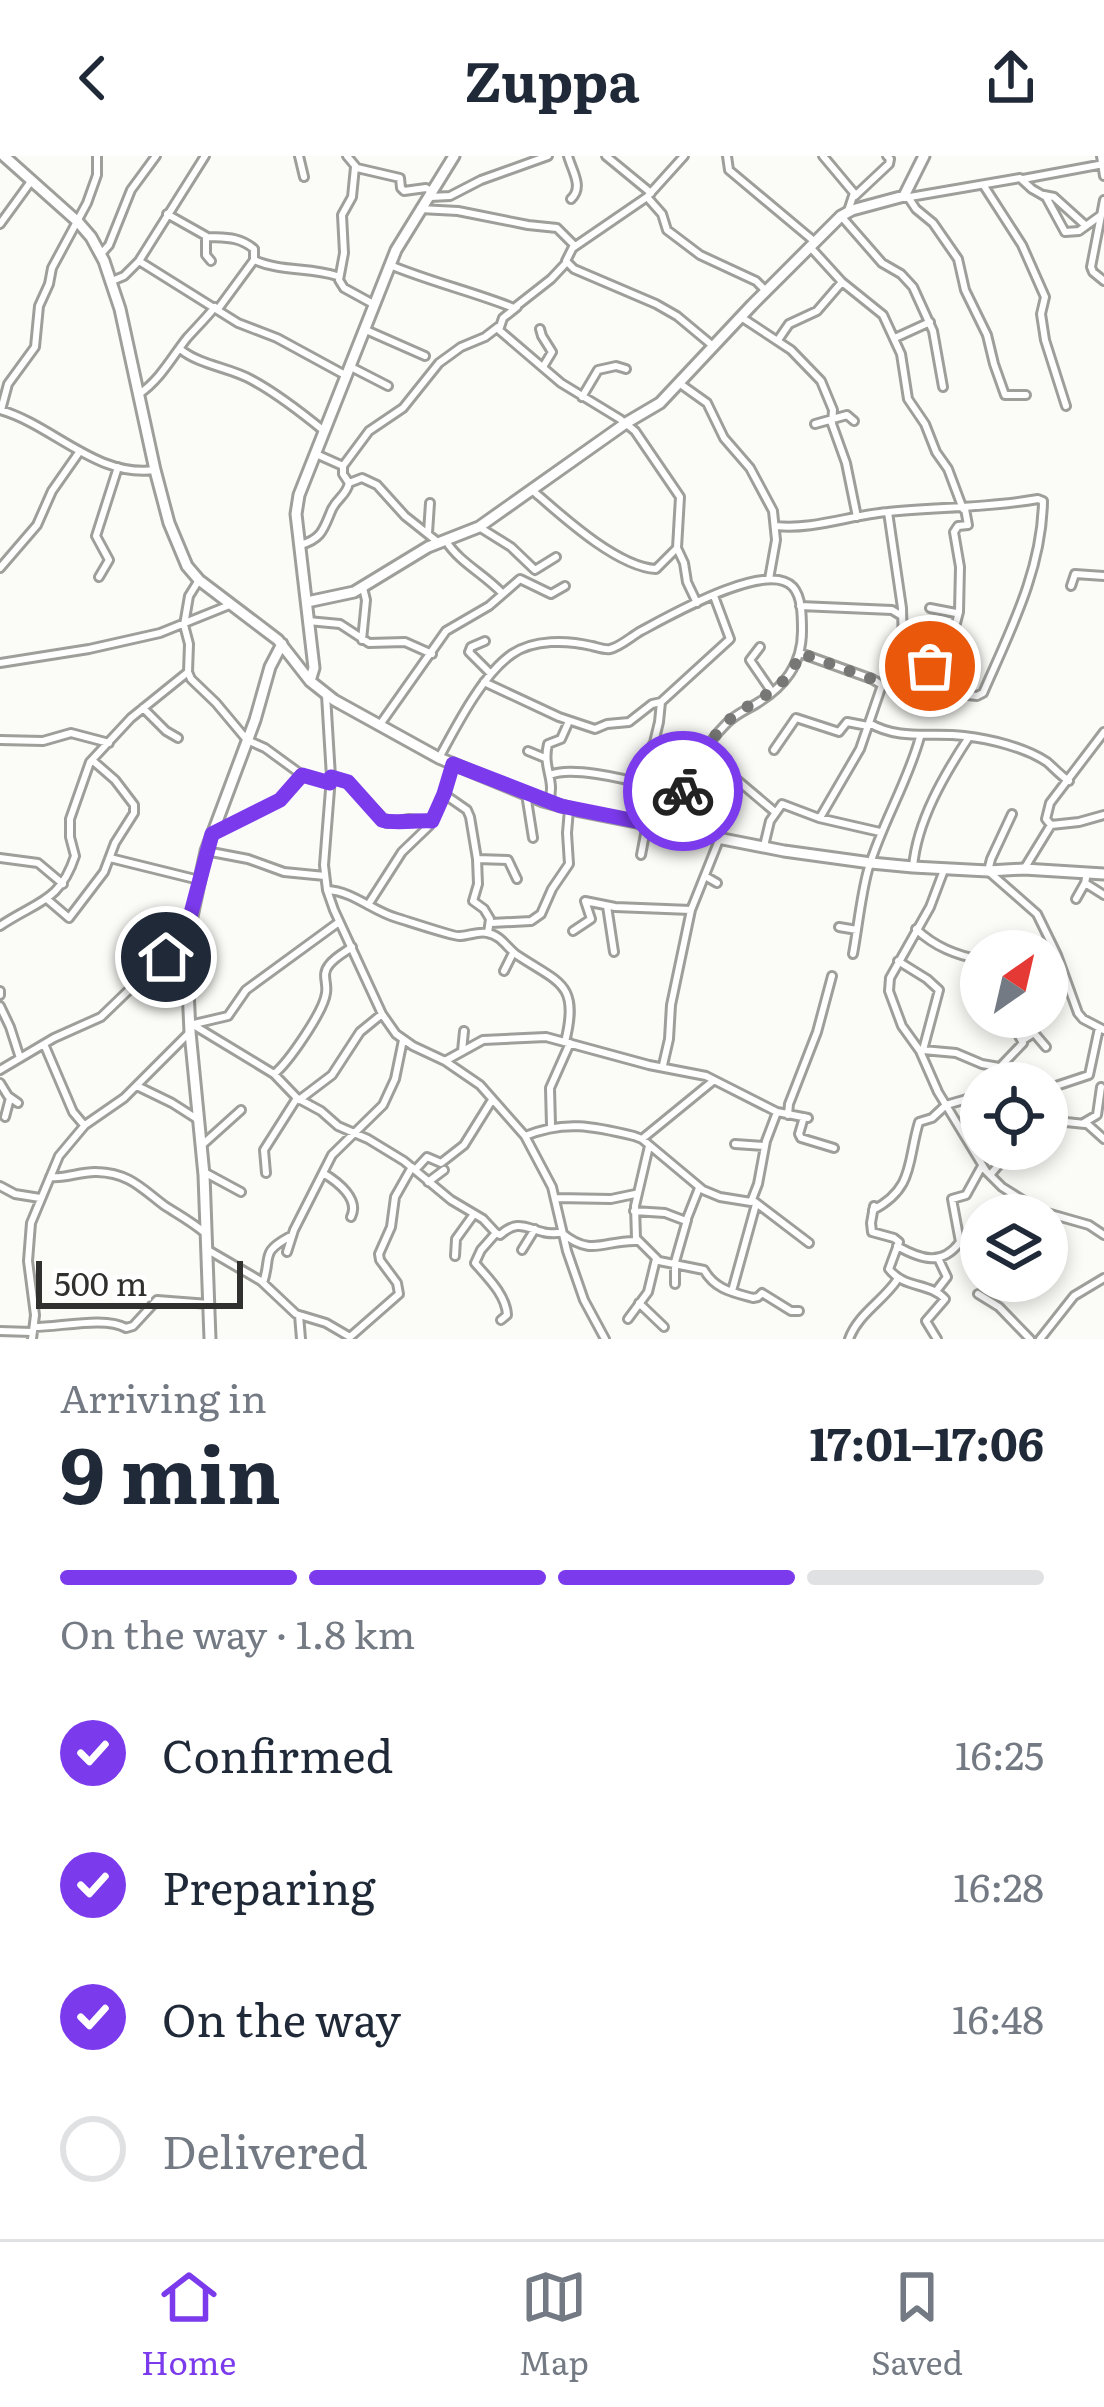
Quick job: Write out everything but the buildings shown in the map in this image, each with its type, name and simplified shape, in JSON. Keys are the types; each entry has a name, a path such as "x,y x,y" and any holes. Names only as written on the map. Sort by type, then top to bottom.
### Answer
{"main road":[{"path":"4,156 78,222 101,254 155,470 187,566 282,644 326,695 439,758 569,808 871,863 1024,869 1086,878 1104,874"},
{"path":"310,676 308,602 297,506 390,265 454,156"},
{"path":"308,602 363,588 418,553 479,527 664,400 844,214 908,195 925,156"},
{"path":"210,1339 204,1172 186,952 206,851 282,644"}],"street":[{"path":"97,156 97,175 78,222 50,272 37,313 35,346 8,384 1,410 118,467 155,470"},
{"path":"101,254 110,245 136,180 156,156"},
{"path":"111,281 139,261 205,156"},
{"path":"299,156 304,177"},
{"path":"347,156 355,167 400,178 404,191 424,188 429,194 450,196 548,156"},
{"path":"568,156 578,184 571,199"},
{"path":"606,156 649,195 667,230 700,256 756,281 766,291"},
{"path":"727,156 729,170 813,245 842,282 880,310 901,354 908,399 949,469 964,509 968,525 954,532 960,567 959,611 946,661 941,665 897,661"},
{"path":"887,156 889,164 855,196 844,214 882,262 913,287 930,322 943,387"},
{"path":"299,544 323,532 332,510 346,494 349,484 343,466 368,431 403,408 439,363 498,327 511,308 566,263 574,247 649,195 680,157"},
{"path":"825,157 855,196"},
{"path":"908,195 984,186 1102,161 1104,176"},
{"path":"355,167 352,197 342,215 344,253 339,277 344,288 375,305"},
{"path":"1023,179 1097,232"},
{"path":"0,224 32,180"},
{"path":"984,186 1022,245 1045,297 1041,314 1045,340 1066,406"},
{"path":"1043,194 1065,232 1088,225 1103,206"},
{"path":"908,195 958,259 1005,395 1026,395"},
{"path":"1103,206 1091,266 1104,281"},
{"path":"420,209 554,226 574,247"},
{"path":"139,394 254,260 254,249 246,242 207,236 167,214"},
{"path":"329,216 342,215"},
{"path":"207,236 206,255 212,261"},
{"path":"254,260 339,277"},
{"path":"139,261 238,323 388,386"},
{"path":"566,263 666,310 713,346"},
{"path":"390,265 511,308"},
{"path":"778,340 789,324 817,311 842,282"},
{"path":"741,317 805,361 821,381 857,517"},
{"path":"895,338 930,322"},
{"path":"498,327 582,397 635,431 680,497 677,548 697,603"},
{"path":"541,329 552,352 543,367"},
{"path":"365,330 425,356"},
{"path":"180,349 191,358 250,378 325,431"},
{"path":"582,397 598,370 616,366 626,370"},
{"path":"679,383 711,409 724,438 758,480 776,526 769,579"},
{"path":"815,424 847,415 854,421"},
{"path":"0,568 37,525 52,491 80,451"},
{"path":"315,454 343,466"},
{"path":"99,577 109,560 96,538 118,467"},
{"path":"349,484 362,478 374,483 405,516 502,593"},
{"path":"532,490 609,550 648,569 656,569 677,548"},
{"path":"776,526 1038,499 1044,503 1025,599 983,693 938,691 941,665"},
{"path":"428,533 430,503"},
{"path":"819,818 856,755 882,685 903,646 888,512"},
{"path":"479,527 536,570 556,557"},
{"path":"1070,586 1075,574 1104,576"},
{"path":"379,726 446,631 489,606 520,579 551,594 565,586"},
{"path":"199,580 189,596 184,625 188,672 247,740 302,775 348,782 385,822 432,821"},
{"path":"439,758 484,682 508,656 538,643 608,650 734,585 784,580 792,586 800,606 800,653 792,673 727,722 685,787 671,828"},
{"path":"362,640 363,588"},
{"path":"484,682 595,729 625,724 661,702 730,639 715,596"},
{"path":"0,663 89,649 184,625 232,604"},
{"path":"800,606 900,614"},
{"path":"930,608 959,611"},
{"path":"308,621 340,624 362,640 405,642 432,654"},
{"path":"485,641 470,652 491,674"},
{"path":"760,647 750,660 772,692"},
{"path":"800,653 882,685"},
{"path":"0,926 54,895 63,884 76,853 70,819 92,760 143,708 188,672"},
{"path":"326,695 330,780 326,876 340,921 382,1014 403,1040 480,1085 525,1136 556,1198 584,1300 605,1339"},
{"path":"641,855 645,785 661,702"},
{"path":"143,708 178,738"},
{"path":"774,750 796,718 839,732 847,722 869,724 920,737 969,737 1010,746 1038,758 1069,782"},
{"path":"548,802 552,791 544,766 548,744 561,739 569,721"},
{"path":"1051,825 1046,819 1048,807 1104,732"},
{"path":"0,740 43,741 71,733 109,743"},
{"path":"853,954 871,863 920,737"},
{"path":"913,868 918,841 943,777 969,737"},
{"path":"653,744 703,754 775,812"},
{"path":"528,751 545,758"},
{"path":"47,899 64,916 72,917 104,872 132,818 134,808 115,780 92,760"},
{"path":"368,905 402,852 432,821 453,764"},
{"path":"550,775 560,770 645,785"},
{"path":"212,834 280,800 302,775"},
{"path":"444,794 467,810 477,859 478,884 472,901 484,909 489,928 513,953 566,990 571,1010 567,1043 550,1088 551,1126"},
{"path":"526,794 533,838"},
{"path":"764,846 775,812 785,804 881,833"},
{"path":"327,890 340,891 395,918 455,938 531,921 541,914 569,864 569,808"},
{"path":"1012,814 988,871 1037,914 1078,1013 1101,1028 1092,1068 1087,1076 1068,1082"},
{"path":"1051,825 1104,815"},
{"path":"1024,869 1051,825"},
{"path":"662,1067 691,910 719,838"},
{"path":"206,851 284,872 326,876"},
{"path":"0,858 38,863 63,884"},
{"path":"110,858 199,880"},
{"path":"477,859 508,860 517,879"},
{"path":"945,867 930,907 890,978 889,991 902,1026 921,1051 960,1129"},
{"path":"705,876 718,883"},
{"path":"1076,899 1086,878 1104,895"},
{"path":"573,931 591,919 584,902 691,910"},
{"path":"607,906 614,952"},
{"path":"33,1332 28,1261 33,1213 59,1156 85,1125 137,1086 191,1027 227,1016 246,990 340,921"},
{"path":"839,927 857,930"},
{"path":"916,929 931,942 960,955"},
{"path":"274,1074 286,1064 322,1004 328,967 352,946"},
{"path":"0,1070 101,1017 159,961 186,952"},
{"path":"504,971 513,953"},
{"path":"898,961 938,990 921,1051"},
{"path":"788,1115 832,976"},
{"path":"0,1006 20,1058"},
{"path":"266,1173 264,1150 298,1099 332,1075 360,1032 382,1014"},
{"path":"191,1027 274,1074 298,1099 414,1169 498,1235"},
{"path":"462,1051 464,1031"},
{"path":"1008,1062 1034,1033 1046,1047"},
{"path":"445,1061 487,1039 546,1037 714,1080 777,1112 806,1118 801,1138 834,1148"},
{"path":"287,1252 338,1147 383,1105 395,1079 403,1040"},
{"path":"44,1043 74,1112 85,1125"},
{"path":"921,1051 956,1053 977,1062"},
{"path":"1085,1124 1097,1115 1102,1089 1094,1088 1087,1076"},
{"path":"642,1139 714,1080"},
{"path":"0,1083 14,1100 5,1117"},
{"path":"137,1086 198,1120"},
{"path":"208,1250 263,1283 299,1316 351,1338 399,1294 397,1283 380,1260 395,1197 427,1157 441,1163 458,1151 492,1100"},
{"path":"937,1339 926,1321 945,1300 937,1289 897,1280 889,1269 898,1242 872,1232 874,1208 891,1200 908,1177 919,1121 960,1101"},
{"path":"201,1146 241,1110"},
{"path":"732,1291 764,1146 777,1112"},
{"path":"1068,1122 1085,1124 1104,1139"},
{"path":"525,1136 551,1126 642,1139 699,1188 720,1197 755,1202 809,1243"},
{"path":"735,1144 764,1146"},
{"path":"649,1146 634,1211 638,1241 656,1259 704,1270 713,1284 753,1298 762,1293 799,1311"},
{"path":"428,1182 444,1170"},
{"path":"897,1246 914,1256 950,1256 961,1242 952,1199 966,1195 980,1170"},
{"path":"986,1170 1015,1194"},
{"path":"990,1175 994,1170"},
{"path":"50,1178 94,1172 119,1176 147,1189 205,1233"},
{"path":"204,1172 241,1192"},
{"path":"323,1173 352,1199 351,1217"},
{"path":"0,1186 40,1198"},
{"path":"675,1283 675,1262 699,1188"},
{"path":"556,1198 611,1199 638,1193"},
{"path":"634,1211 687,1220"},
{"path":"455,1256 456,1240 474,1214"},
{"path":"1068,1220 1104,1235"},
{"path":"501,1320 507,1308 475,1263 481,1250 516,1224 562,1233 568,1240 596,1248 638,1241"},
{"path":"522,1250 536,1228"},
{"path":"263,1283 268,1252 292,1235"},
{"path":"937,1289 947,1277 938,1258"},
{"path":"628,1319 648,1292 656,1259"},
{"path":"1040,1339 1074,1296 1104,1278"},
{"path":"850,1339 854,1327 897,1280"},
{"path":"0,1331 33,1332 112,1321 126,1328 157,1300 209,1304"},
{"path":"991,1302 1030,1339"},
{"path":"639,1303 664,1327"},
{"path":"299,1316 301,1339"}],"way so far":[{"path":"683,791 727,722 783,683 800,653 882,685 897,661 930,666"}],"route":[{"path":"166,957 186,952 190,917 212,834 280,800 302,775 330,783 331,777 348,782 390,824 409,819 432,821 453,764 543,801 671,828 683,791"}]}
